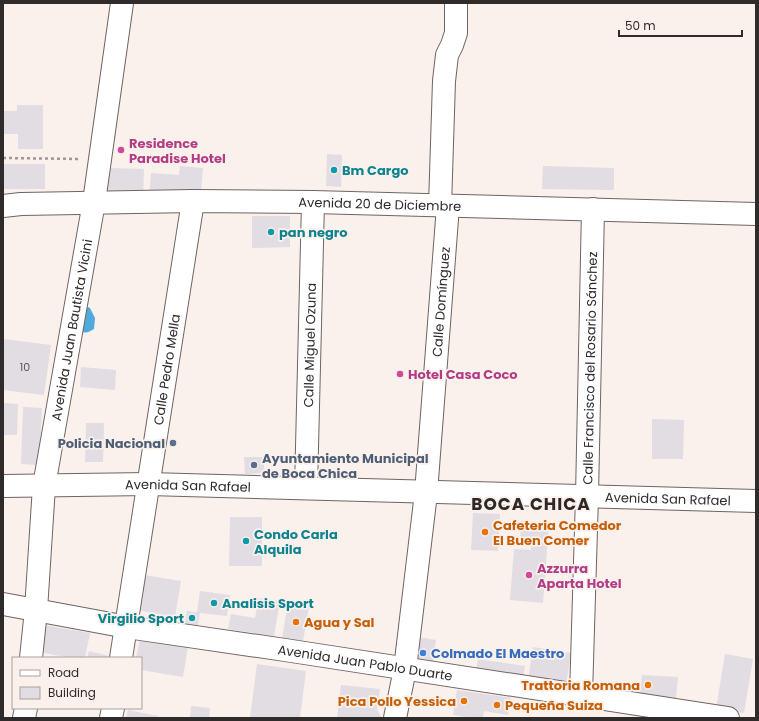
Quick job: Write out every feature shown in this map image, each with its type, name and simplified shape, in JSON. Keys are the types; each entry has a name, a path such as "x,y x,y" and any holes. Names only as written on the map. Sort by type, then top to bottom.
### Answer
{"street":[{"name":"Avenida Juan Bautista Vicini","path":"31,657 36,610 44,486 94,202 122,3"},
{"name":"Calle Domínguez","path":"395,718 405,669 426,493 444,206 444,81 447,55 456,33 456,3"},
{"name":"Calle Pedro Mella","path":"121,657 193,201"},
{"name":"Avenida 20 de Diciembre","path":"3,206 20,204 94,202 313,202 756,214"},
{"name":"Calle Miguel Ozuna","path":"306,488 313,202"},
{"name":"Calle Francisco del Rosario Sánchez","path":"581,695 588,496 593,209"},
{"name":"Avenida San Rafael","path":"3,486 149,484 426,493 756,501"},
{"name":"Avenida Juan Pablo Duarte","path":"3,604 127,626 728,718"}],"path":[{"path":"3,158 81,159"}],"water":[{"path":"88,307 95,318 94,329 89,332 84,332 81,331 85,309"}],"building":[{"path":"17,105 43,105 43,149 18,149 18,134 3,134 3,111 17,111"},
{"name":"Bm Cargo","path":"327,154 342,155 341,187 326,186"},
{"path":"3,164 45,164 45,189 3,189"},
{"path":"180,166 203,168 201,192 149,198 151,173 179,175"},
{"path":"543,166 614,168 614,190 542,189"},
{"path":"109,168 144,169 143,198 108,197 102,181"},
{"name":"pan negro","path":"252,216 290,216 290,247 252,248"},
{"path":"3,339 51,345 44,395 3,390"},
{"path":"81,367 116,370 115,390 80,387"},
{"path":"3,403 18,404 17,435 3,435"},
{"path":"23,407 42,408 39,465 21,464"},
{"path":"652,419 684,420 683,459 652,459"},
{"path":"86,423 104,423 103,462 85,462"},
{"name":"Ayuntamiento Municipal de Boca Chica","path":"244,457 264,457 264,473 245,474"},
{"name":"Cafeteria Comedor El Buen Comer","path":"473,513 500,514 498,551 471,550"},
{"name":"Condo Carla Alquila","path":"230,517 262,517 262,566 229,566"},
{"name":"Azzurra Aparta Hotel","path":"521,521 549,523 543,603 510,600 514,549 531,550 531,539 520,539"},
{"path":"144,575 181,581 175,617 137,610"},
{"name":"Analisis Sport","path":"200,591 230,595 227,616 200,613 198,626 185,624 187,611 197,612"},
{"path":"259,598 280,601 274,636 228,629 231,614 255,618"},
{"name":"Agua y Sal","path":"288,604 309,607 303,641 282,638"},
{"path":"43,625 90,633 85,657 66,657 39,652"},
{"name":"Colmado El Maestro","path":"412,636 436,640 433,663 418,660 415,657"},
{"path":"140,639 188,646 183,677 142,670 142,657 136,657"},
{"path":"533,647 571,653 566,685 528,679"},
{"path":"89,651 113,657 87,657"},
{"path":"725,654 753,659 744,713 716,709"},
{"path":"478,659 525,666 523,679 476,671"},
{"path":"257,664 306,671 300,718 250,718"},
{"path":"642,675 678,677 676,699 654,698 654,695 640,694"},
{"path":"341,685 380,689 377,710 382,718 337,718"},
{"path":"457,690 511,698 508,715 484,711 483,718 453,715"},
{"path":"191,706 210,708 209,718 190,718"},
{"path":"128,710 158,716 158,718 126,718"}],"place":[{"name":"Residence Paradise Hotel","path":"121,150"},
{"name":"Bm Cargo","path":"334,170"},
{"name":"pan negro","path":"271,232"},
{"name":"Hotel Casa Coco","path":"400,374"},
{"name":"Policia Nacional","path":"173,443"},
{"name":"Ayuntamiento Municipal de Boca Chica","path":"254,465"},
{"name":"Cafeteria Comedor El Buen Comer","path":"485,532"},
{"name":"Condo Carla Alquila","path":"246,541"},
{"name":"Azzurra Aparta Hotel","path":"529,575"},
{"name":"Analisis Sport","path":"214,603"},
{"name":"Virgilio Sport","path":"192,618"},
{"name":"Agua y Sal","path":"296,622"},
{"name":"Colmado El Maestro","path":"423,653"},
{"name":"Trattoria Romana","path":"648,685"},
{"name":"Pica Pollo Yessica","path":"464,701"},
{"name":"Pequeña Suiza","path":"497,705"}],"district":[{"name":"BOCA CHICA","path":"531,504"}]}
